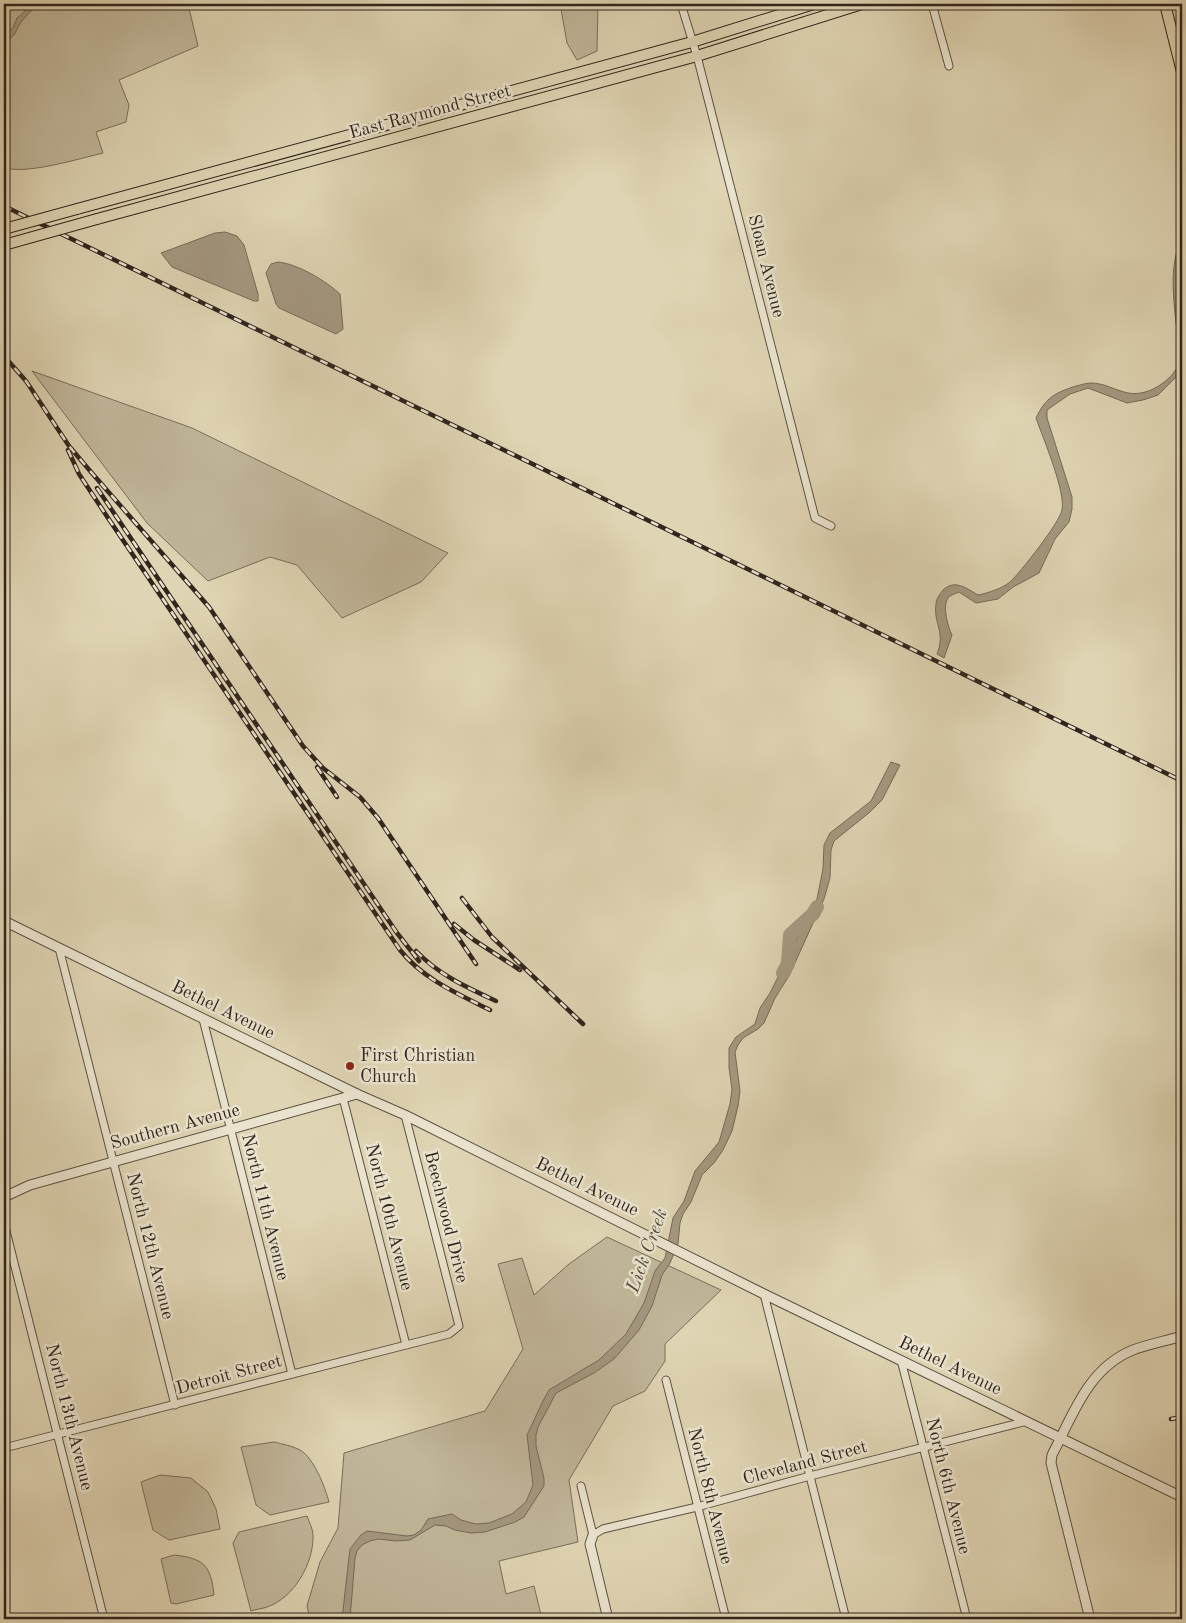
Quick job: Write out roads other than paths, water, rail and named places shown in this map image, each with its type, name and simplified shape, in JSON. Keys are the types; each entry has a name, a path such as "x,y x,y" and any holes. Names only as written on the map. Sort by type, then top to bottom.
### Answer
{"main road":[{"name":"East Raymond Street","path":"4,229 692,42 814,4"},
{"name":"East Raymond Street","path":"4,245 697,56 862,4"},
{"path":"1165,4 1182,72"},
{"path":"1180,4 1182,11"},
{"path":"370,131 374,144"}],"street":[{"name":"Sloan Avenue","path":"682,4 815,518 831,526"},
{"path":"932,4 949,66"},
{"name":"Bethel Avenue","path":"4,921 357,1094 405,1115 764,1294 1182,1497"},
{"name":"North 12th Avenue","path":"59,948 175,1405"},
{"name":"North 11th Avenue","path":"203,1019 292,1374"},
{"name":"Southern Avenue","path":"4,1197 30,1185 357,1094"},
{"name":"North 10th Avenue","path":"343,1098 406,1345"},
{"name":"Beechwood Drive","path":"405,1115 458,1326"},
{"name":"North 13th Avenue","path":"4,1223 104,1619"},
{"path":"764,1294 846,1619"},
{"name":"Detroit Street","path":"4,1448 449,1334 458,1326"},
{"path":"1090,1619 1051,1463 1052,1455 1060,1437 1090,1385 1110,1363 1132,1350 1182,1336"},
{"name":"North 6th Avenue","path":"901,1360 967,1619"},
{"name":"North 8th Avenue","path":"666,1380 726,1619"},
{"name":"Cleveland Street","path":"593,1534 1026,1421"},
{"path":"581,1486 593,1534 590,1544 608,1619"}],"waterway":[{"name":"Lick Creek","path":"783,973 788,964 790,935 813,914 817,907"}],"railway":[{"path":"4,206 1182,781"},
{"path":"4,356 26,381 69,446 209,607 303,746 323,768 360,797 378,818 476,964"},
{"path":"68,450 79,474 108,518 400,950 430,978 490,1010"},
{"path":"97,488 397,933 419,961"},
{"path":"317,767 337,797"},
{"path":"462,898 492,937 583,1024"},
{"path":"454,924 474,940 520,970"},
{"path":"416,951 444,974 496,1001"},
{"path":"1171,1419 1182,1417"}],"place":[{"name":"First Christian Church","path":"350,1066"}]}
